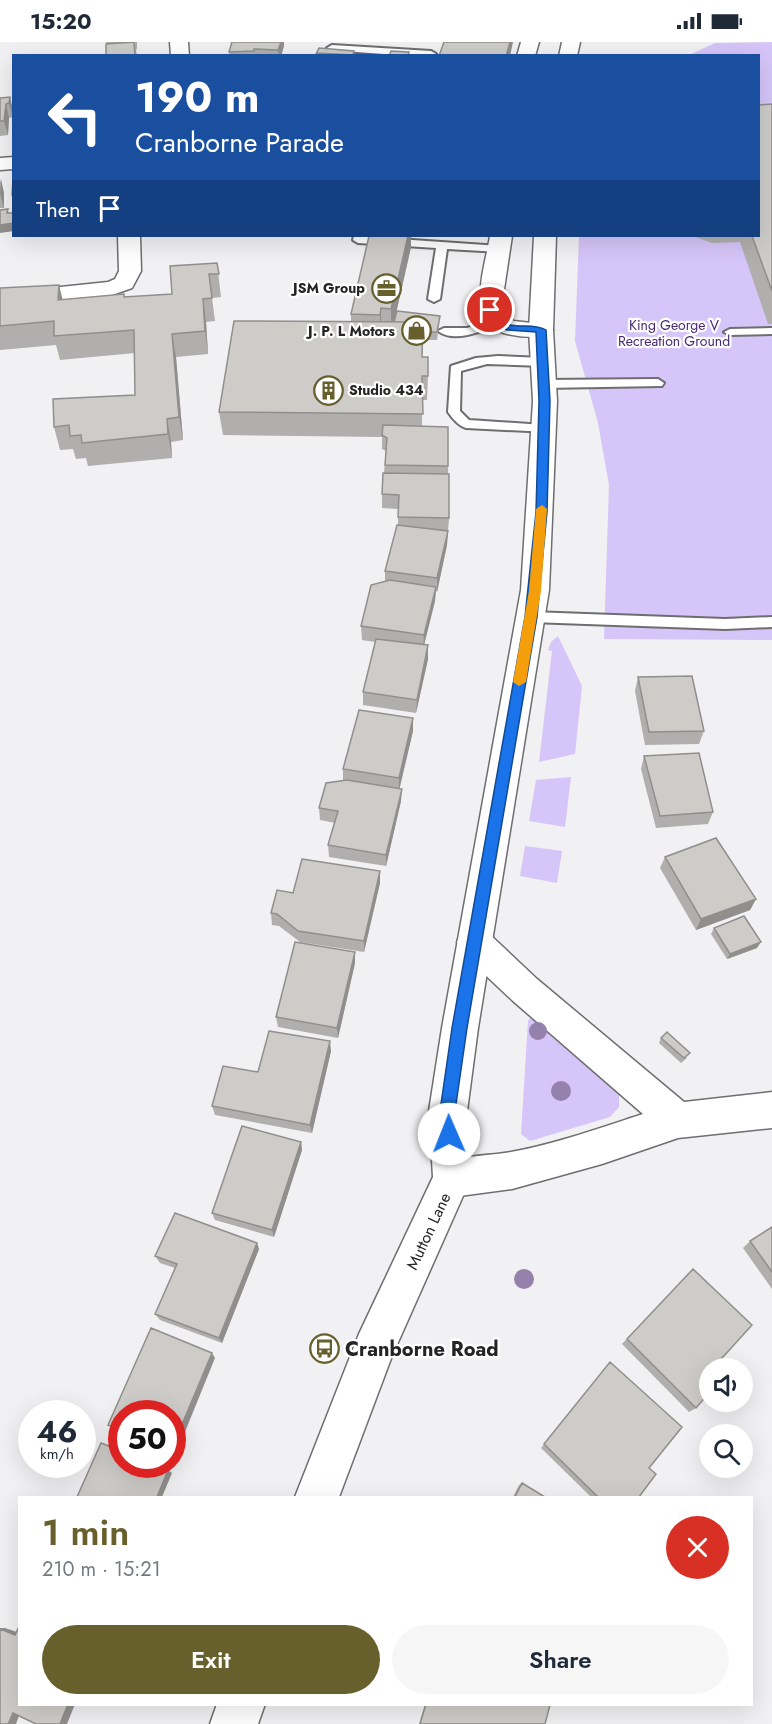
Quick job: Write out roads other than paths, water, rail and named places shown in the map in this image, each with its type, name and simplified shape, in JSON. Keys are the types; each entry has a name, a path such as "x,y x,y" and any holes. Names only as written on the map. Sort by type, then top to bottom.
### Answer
{"main road":[{"path":"59,292 111,288 124,283 130,271 129,237"},
{"name":"Mutton Lane","path":"316,1496 374,1349 452,1178 448,1111 474,942 531,617 542,512 544,429 541,330 545,237"},
{"path":"500,242 490,310 497,322 507,327 541,330"},
{"path":"474,942 525,990 678,1120"},
{"path":"452,1178 512,1170 602,1146 678,1120 772,1110"},
{"path":"234,1724 241,1706"}],"lane":[{"path":"332,48 417,54"},
{"path":"359,237 358,240 442,246 500,242"},
{"path":"434,299 442,246"},
{"path":"444,331 468,332 497,322"},
{"path":"730,332 772,331"},
{"path":"544,429 466,424 454,412 455,369 468,362 498,360 543,373 658,383"},
{"path":"531,617 725,624 772,622"}],"place":[{"name":"JSM Group","path":"386,288"},
{"name":"J. P. L Motors","path":"416,331"},
{"name":"Studio 434","path":"328,390"},
{"name":"Cranborne Road","path":"324,1349"}],"park label":[{"name":"King George V Recreation Ground","path":"674,334"}]}
